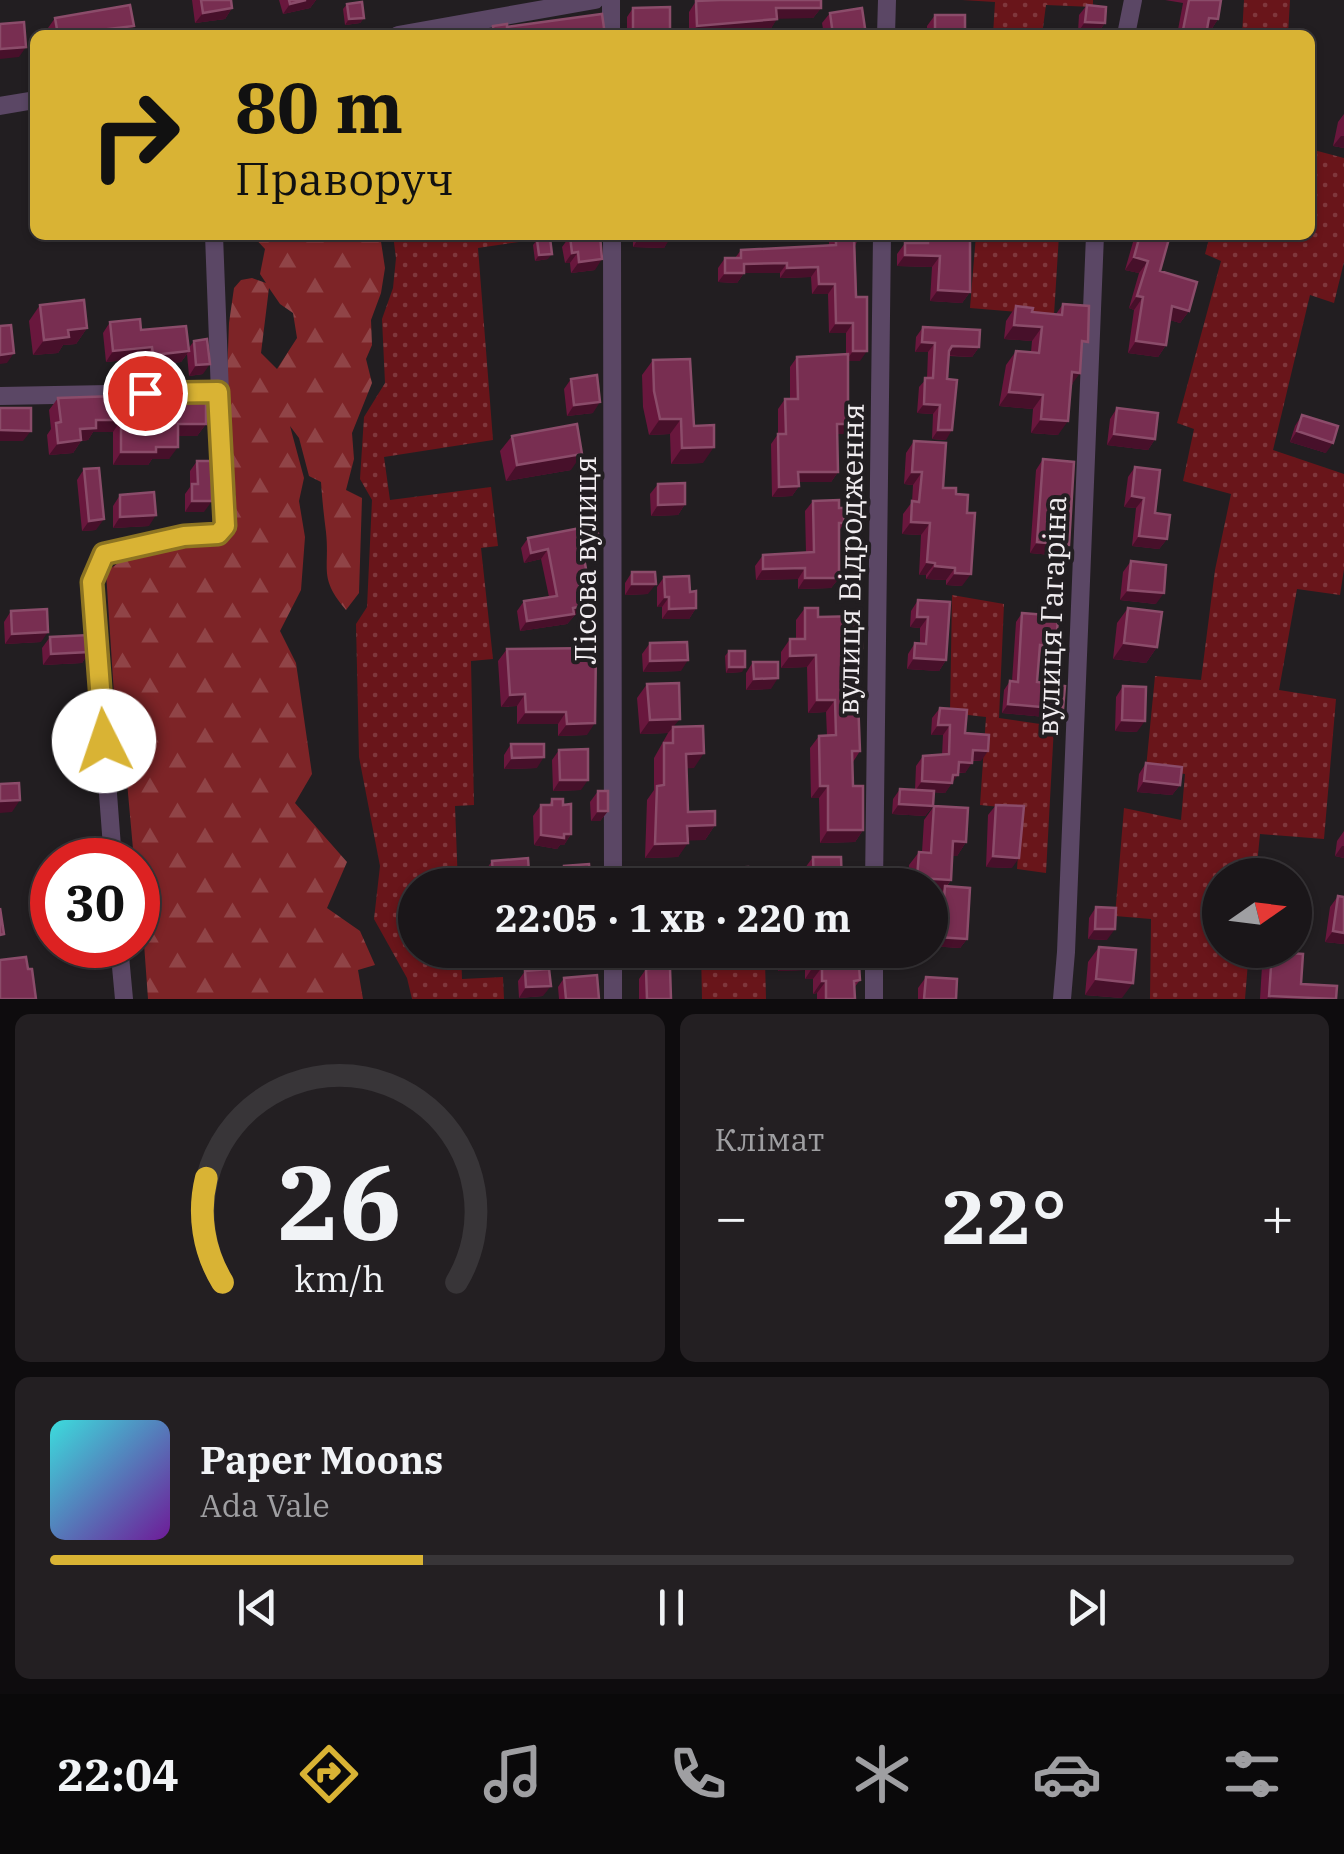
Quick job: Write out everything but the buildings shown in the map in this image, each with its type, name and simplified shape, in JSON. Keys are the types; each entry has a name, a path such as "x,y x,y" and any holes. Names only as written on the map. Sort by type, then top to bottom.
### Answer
{"street":[{"path":"426,30 595,0"},
{"path":"611,0 612,30"},
{"path":"886,30 888,0"},
{"path":"1127,30 1133,0"},
{"path":"0,106 30,101"},
{"path":"111,838 92,582 104,554 184,536 218,534 225,526 214,240"},
{"name":"Лісова вулиця","path":"612,240 614,868"},
{"name":"вулиця Відродження","path":"874,868 882,240"},
{"name":"вулиця Гагаріна","path":"1062,999 1096,240"},
{"path":"0,396 218,392"},
{"path":"122,968 124,999"},
{"path":"614,968 614,999"},
{"path":"874,968 874,999"}],"green space":[{"path":"257,240 381,240 385,268 371,320 372,345 366,359 372,383 352,433 354,459 346,490 362,498 359,593 346,610 328,581 321,482 309,476 299,438 290,426 304,478 299,501 305,537 301,590 280,631 296,663 312,774 295,803 347,862 327,908 360,931 375,965 358,970 363,999 148,999 146,968 160,968 160,838 132,838 126,771 116,725 106,572 130,554 231,537 236,495 224,457 229,323 234,288 241,280 252,278 266,283 260,274 265,249","holes":["269,288 280,304 293,313 297,338 277,369 261,353"]}],"shaded area":[{"path":"962,0 1093,0 1093,7 1046,5 1043,30 993,30 995,2"},
{"path":"1244,0 1290,0 1288,30 1242,30"},
{"path":"1315,150 1344,158 1344,262 1334,303 1310,295 1273,450 1344,474 1344,569 1340,595 1297,589 1279,690 1336,699 1324,839 1260,834 1258,858 1202,858 1202,968 1248,968 1245,999 1150,999 1151,919 1115,916 1124,808 1181,820 1185,774 1146,768 1155,676 1201,680 1215,570 1231,494 1183,481 1194,429 1177,423 1221,261 1205,254 1209,240 1315,240"},
{"path":"394,240 519,240 478,248 493,440 384,457 390,500 491,487 498,546 481,548 493,659 471,661 474,805 455,806 457,868 398,868 398,962 374,919 380,866 359,757 356,624 367,607 372,500 360,479 364,417 385,383 382,319 393,288"},
{"path":"976,240 1059,240 1054,315 970,308"},
{"path":"952,595 1004,604 999,718 1054,726 1046,873 1017,869 1021,809 980,805 986,717 950,713"},
{"path":"401,968 462,968 462,979 503,977 504,999 412,999"},
{"path":"701,968 765,968 766,999 702,999"}],"route":[{"path":"104,741 92,582 104,554 184,536 218,534 225,526 218,392 145,393"}]}
